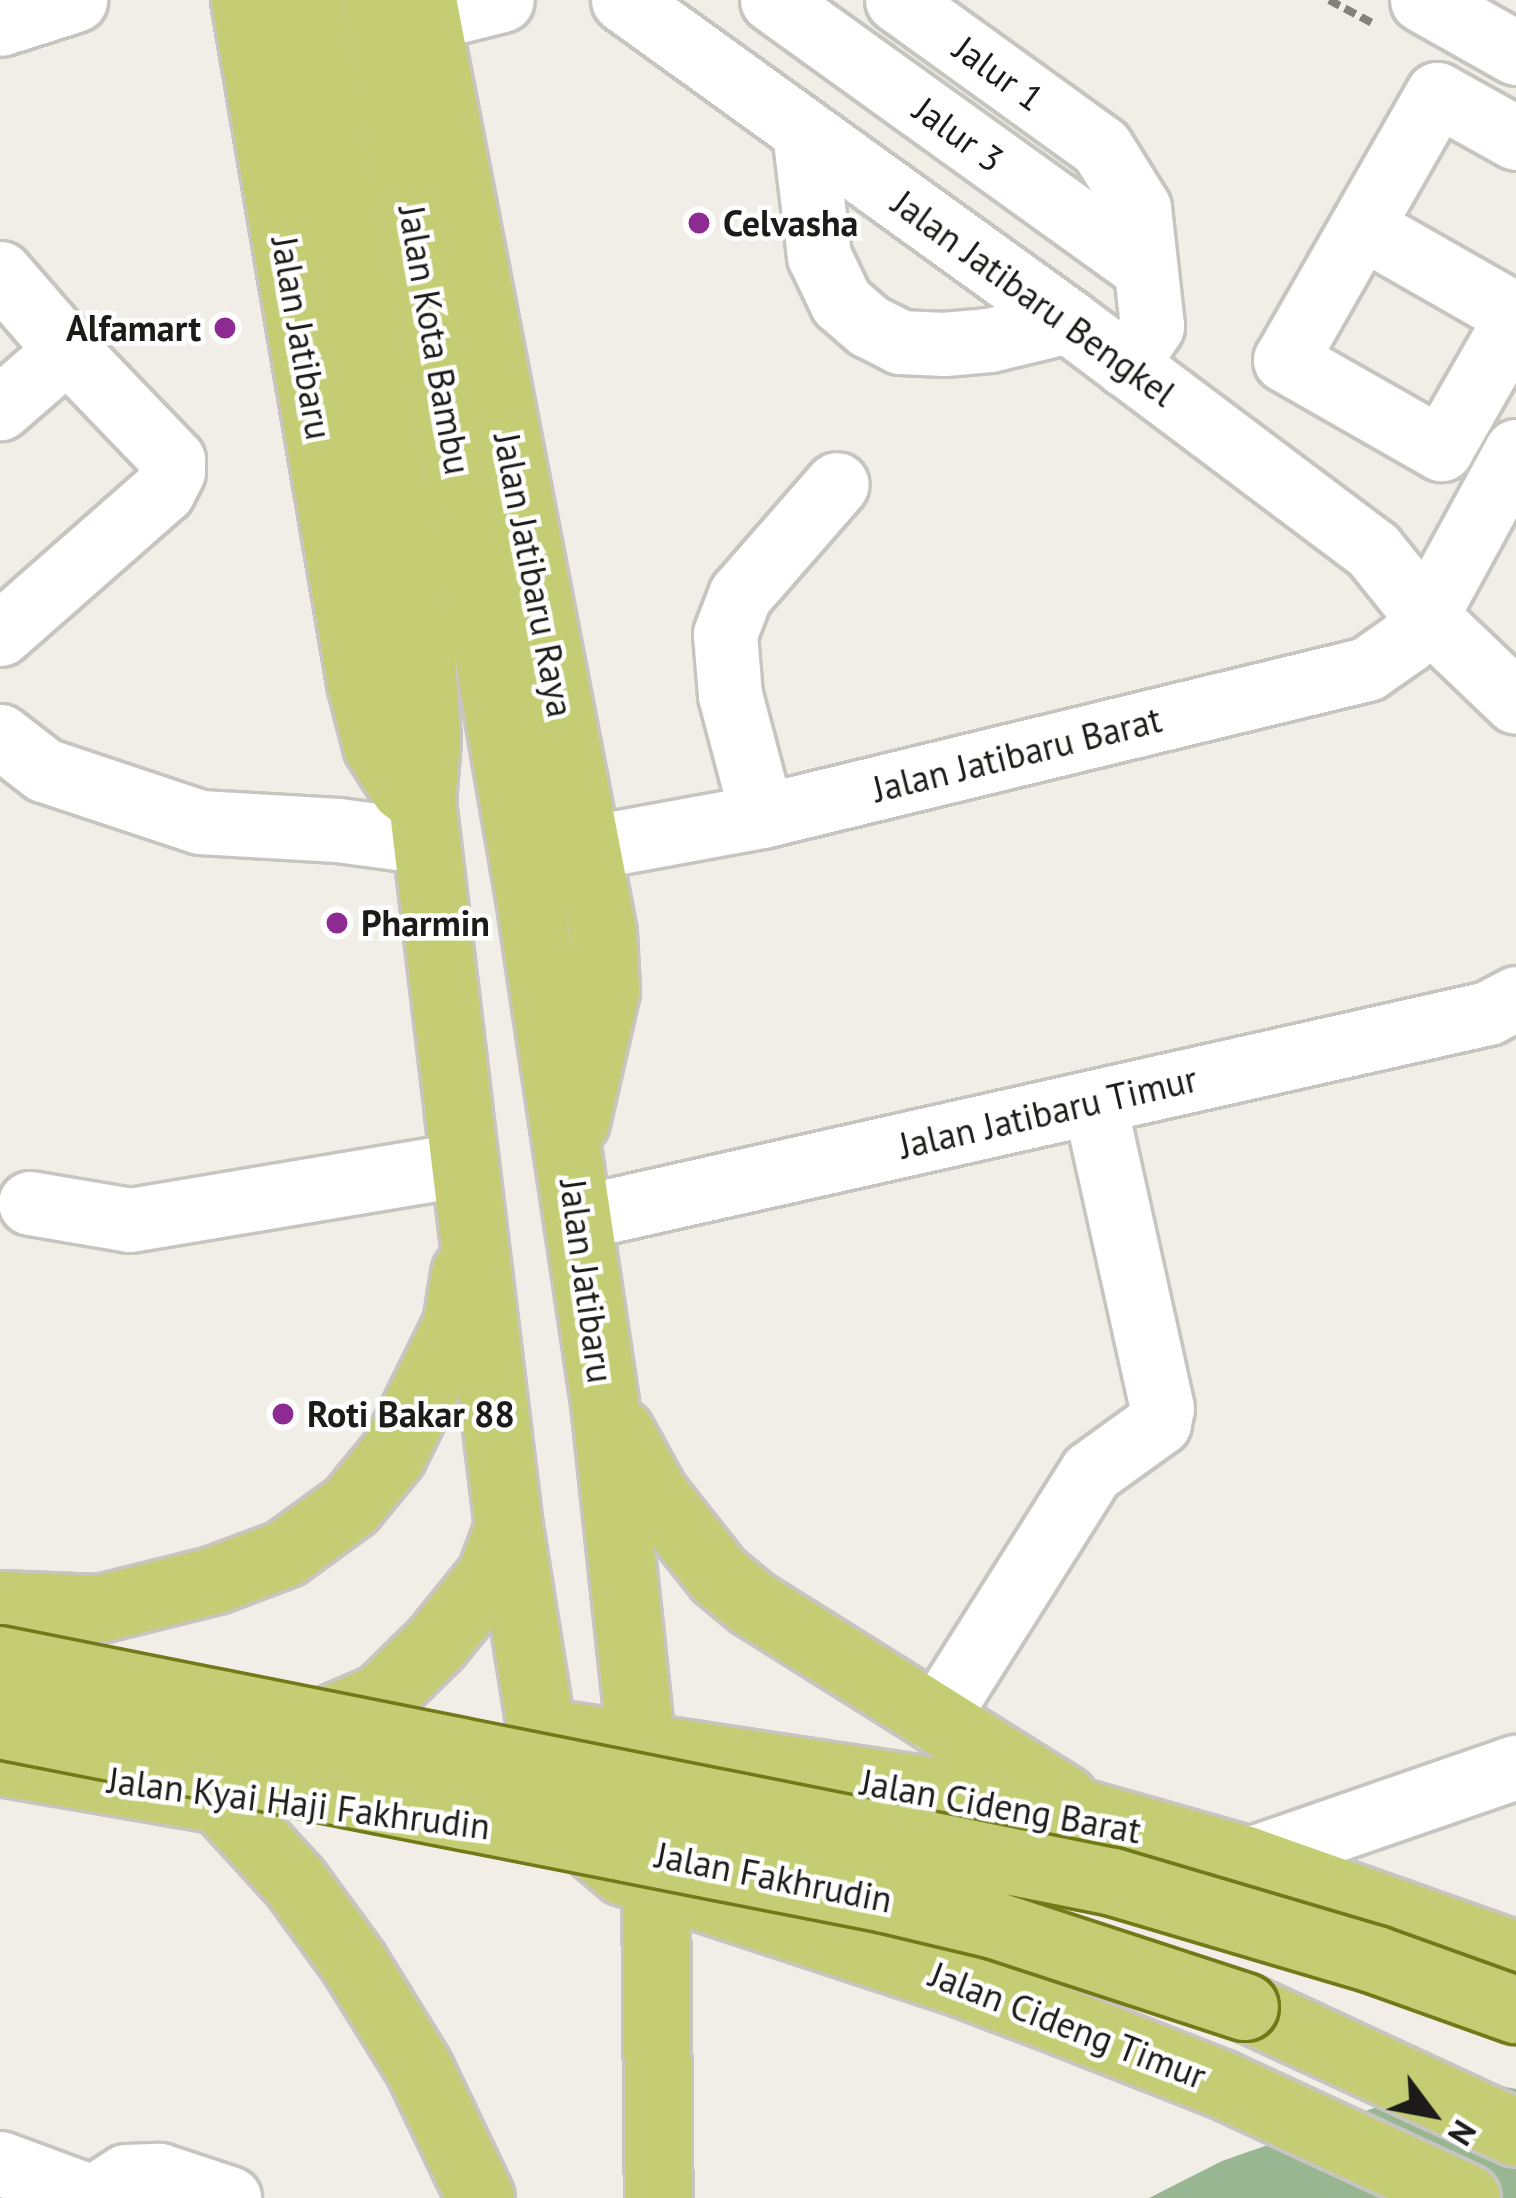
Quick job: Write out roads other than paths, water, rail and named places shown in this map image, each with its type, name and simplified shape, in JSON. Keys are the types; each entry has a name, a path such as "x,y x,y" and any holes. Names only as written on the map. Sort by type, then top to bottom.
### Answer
{"main road":[{"name":"Jalan Jatibaru","path":"245,0 361,683 377,746 424,822"},
{"name":"Jalan Jatibaru","path":"309,0 422,659 427,740 424,822 509,1527 542,1732 560,1801 604,1859 656,1884"},
{"name":"Jalan Kota Bambu","path":"408,6 494,681"},
{"name":"Jalan Jatibaru Raya","path":"408,6 587,848 606,991 568,1149"},
{"name":"Jalan Jatibaru","path":"494,681 605,1403 645,1746 656,1884 659,2198"},
{"path":"0,1605 100,1609 216,1580 285,1554 351,1506 393,1456 457,1325 469,1194"},
{"path":"605,1403 655,1495 718,1576 935,1720 1105,1820 1073,1850 1047,1890 1030,1945 1036,1985 1066,2024"},
{"path":"114,1781 229,1757 381,1698 436,1644 491,1576 509,1527"},
{"name":"Jalan Fakhrudin","path":"0,1660 916,1844"},
{"name":"Jalan Fakhrudin","path":"0,1725 862,1894 994,1925 1245,2007 1516,2133"},
{"name":"Jalan Cideng Barat","path":"542,1732 1105,1820 1246,1860 1516,1955"},
{"name":"Jalan Kyai Haji Fakhrudin","path":"0,1762 220,1800 487,1831 512,1828 560,1801 591,1769 645,1746"},
{"path":"220,1800 295,1882 354,1963 419,2068 481,2198"},
{"name":"Jalan Cideng Barat","path":"916,1844 1113,1882 1376,1960 1516,2010"},
{"name":"Jalan Cideng Timur","path":"656,1884 932,1973 1221,2084 1467,2198"}],"street":[{"path":"0,24 75,0"},
{"path":"408,6 502,0"},
{"name":"Jalan Jatibaru Bengkel","path":"623,0 1069,321 1373,550 1426,616 1516,702"},
{"name":"Jalur 3","path":"772,0 1142,238"},
{"path":"833,0 1142,238 1151,326 1126,365"},
{"name":"Jalur 1","path":"897,0 1101,147 1142,238"},
{"path":"1422,0 1516,53"},
{"path":"1362,226 1516,316 1441,449 1285,360 1437,94 1516,138"},
{"path":"804,132 818,256 841,302 869,326 900,342 944,344 989,340 1069,321"},
{"path":"0,273 172,460 173,471 163,491 0,634"},
{"path":"0,408 67,350"},
{"name":"Jalan Jatibaru Barat","path":"587,848 762,816 1367,668 1407,641 1426,616 1516,452"},
{"path":"762,816 730,695 725,634 740,595 837,484"},
{"path":"0,736 44,770 200,822 338,830 424,822"},
{"name":"Jalan Jatibaru Timur","path":"578,1218 1488,1013 1516,998"},
{"path":"935,1720 1091,1472 1160,1423 1162,1408 1094,1102"},
{"path":"30,1202 130,1220 469,1194"},
{"path":"1246,1860 1516,1767"},
{"path":"0,2163 92,2198 126,2176 159,2175 229,2198"}],"place":[{"name":"Celvasha","path":"699,223"},
{"name":"Alfamart","path":"225,328"},
{"name":"Pharmin","path":"337,923"},
{"name":"Roti Bakar 88","path":"283,1414"}]}
